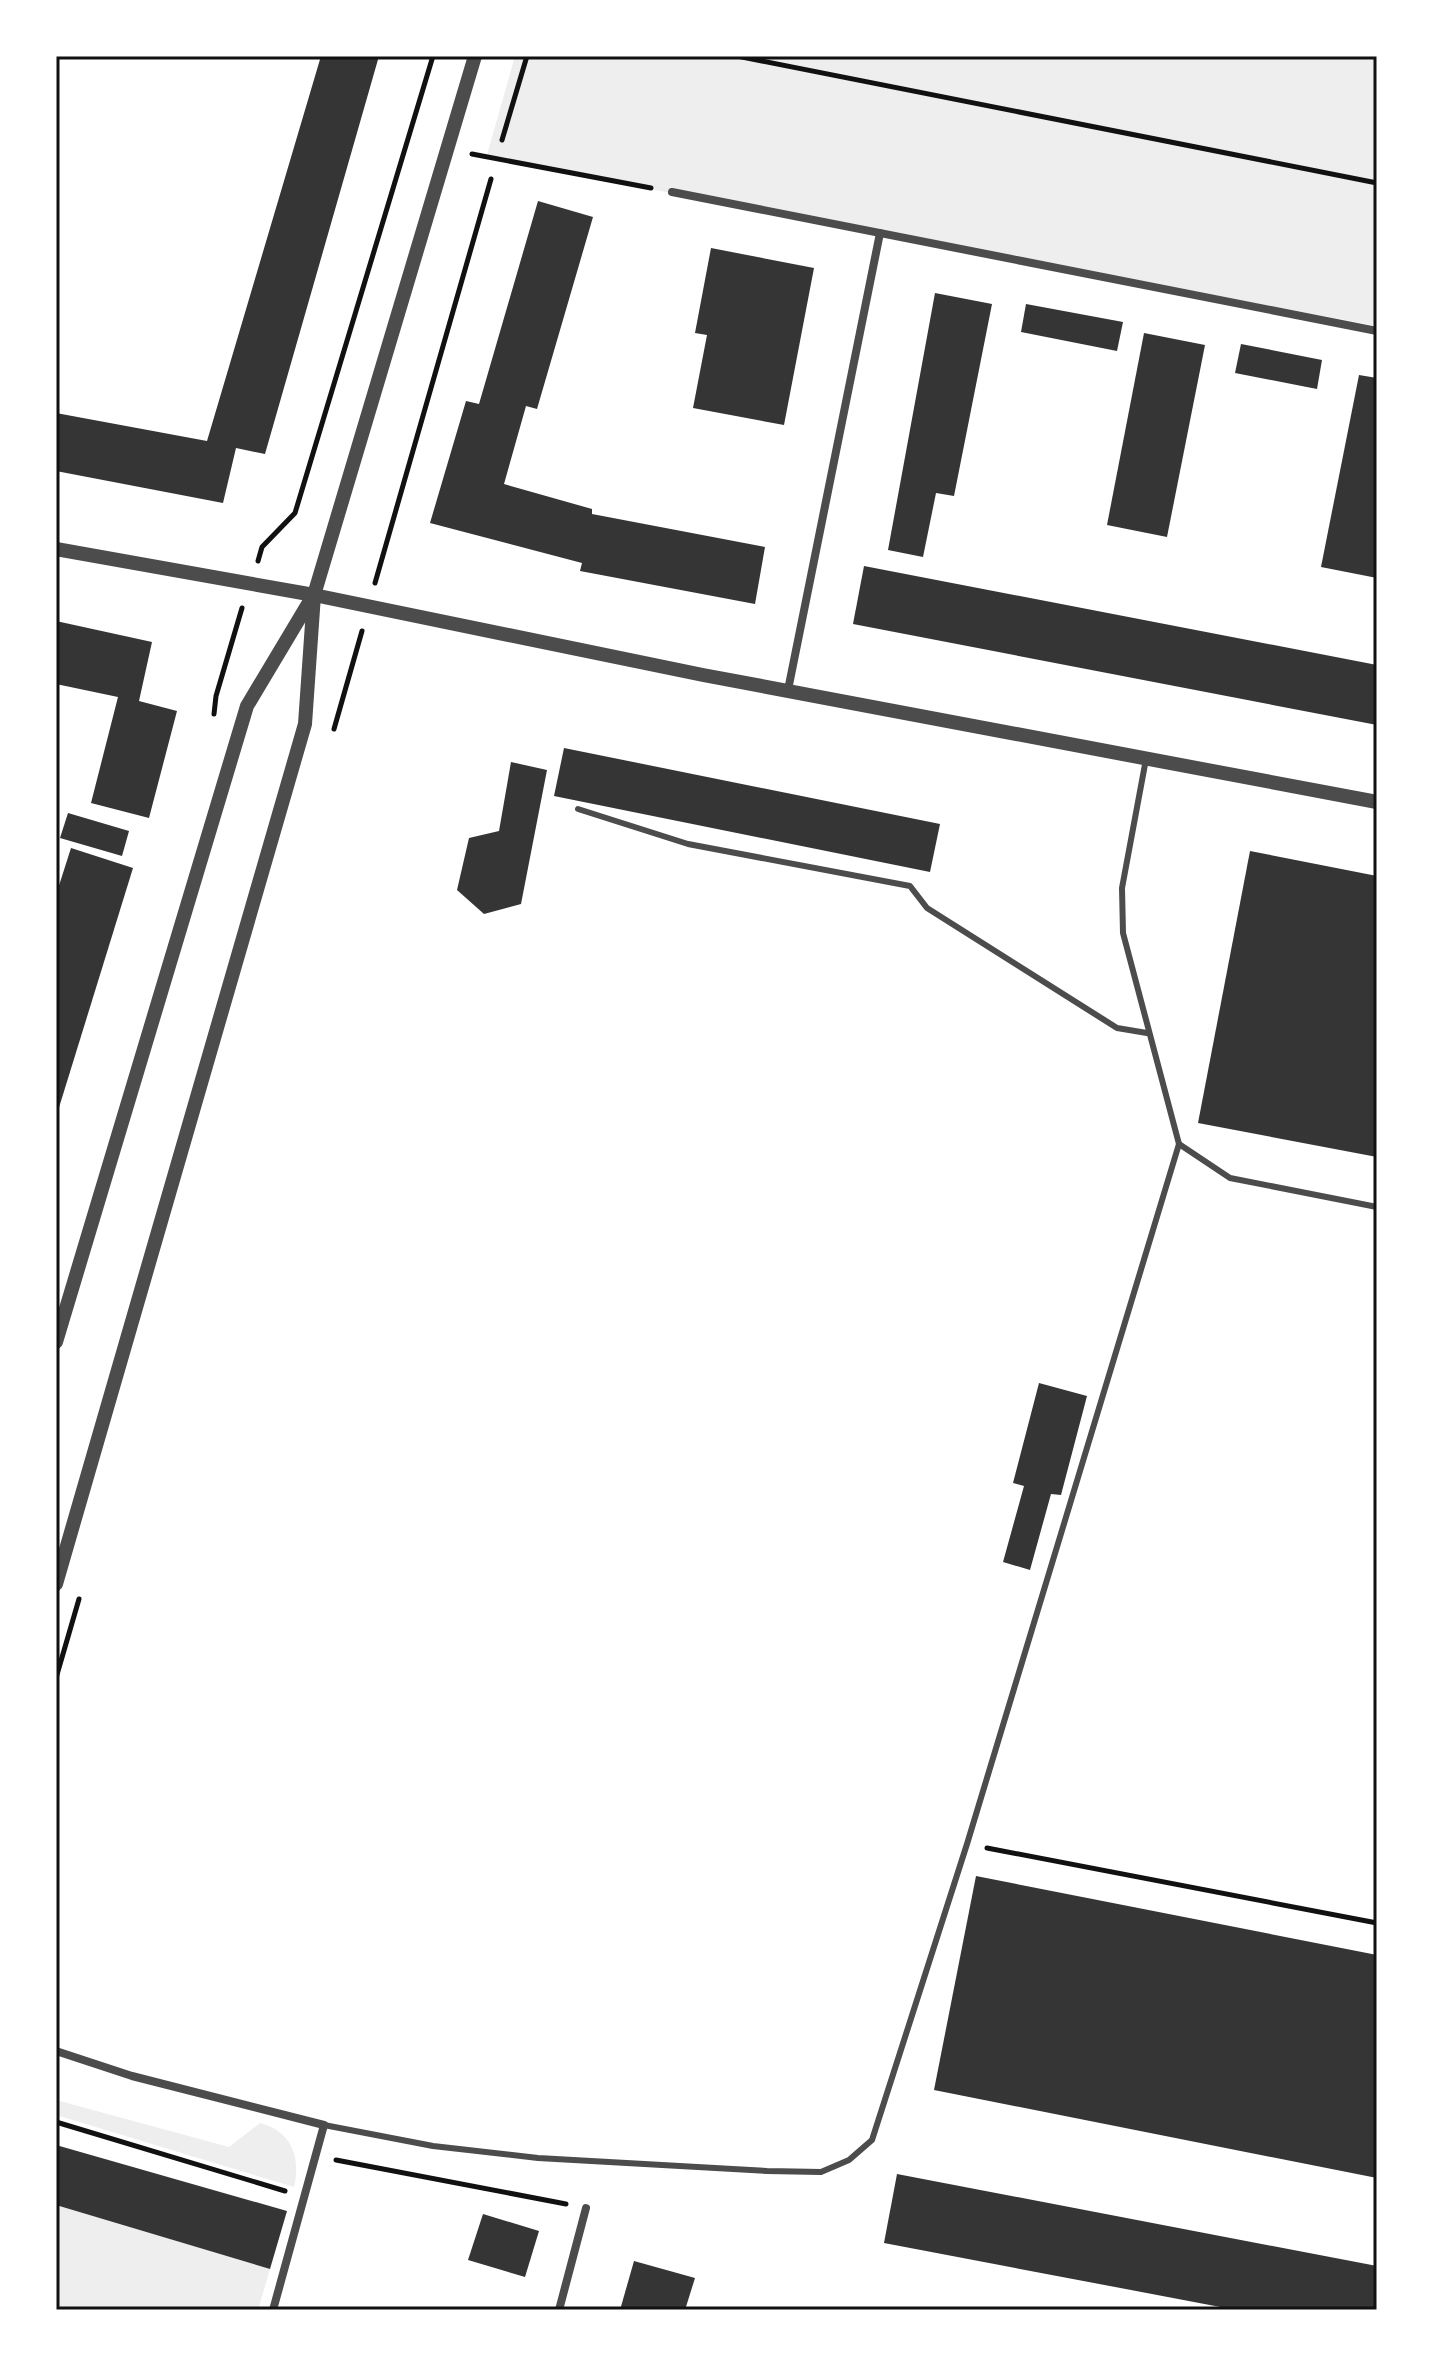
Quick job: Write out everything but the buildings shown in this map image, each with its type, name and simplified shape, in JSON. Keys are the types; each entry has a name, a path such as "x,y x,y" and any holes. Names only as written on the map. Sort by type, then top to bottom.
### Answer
{"street":[{"path":"56,1584 305,724 314,595 475,56"},
{"path":"672,192 1377,331"},
{"path":"788,690 880,233"},
{"path":"56,549 314,595 788,690 1377,802"},
{"path":"56,1342 247,706 314,595"},
{"path":"56,2051 132,2076 324,2125 273,2310"},
{"path":"559,2310 586,2208"}],"lane":[{"path":"324,2125 433,2146 538,2158 821,2172 849,2160 872,2140 967,1844 1179,1144 1147,1033 1123,933 1122,903 1146,759"},
{"path":"578,809 688,844 910,886 927,908 1117,1028 1147,1033"},
{"path":"1179,1144 1230,1178 1377,1207"}],"path":[{"path":"216,696 262,547 295,513 433,56"},
{"path":"502,140 527,56"},
{"path":"737,56 1377,183"},
{"path":"496,160 672,192"},
{"path":"967,1844 1377,1923"},
{"path":"56,2122 304,2197"},
{"path":"315,2156 586,2208"}],"shaded area":[{"path":"515,56 1377,56 1377,326 496,160 487,155"},
{"path":"56,2100 229,2147 260,2123 271,2127 280,2132 292,2147 296,2166 294,2187 56,2115"},
{"path":"56,2205 270,2269 258,2310 56,2310"}]}
